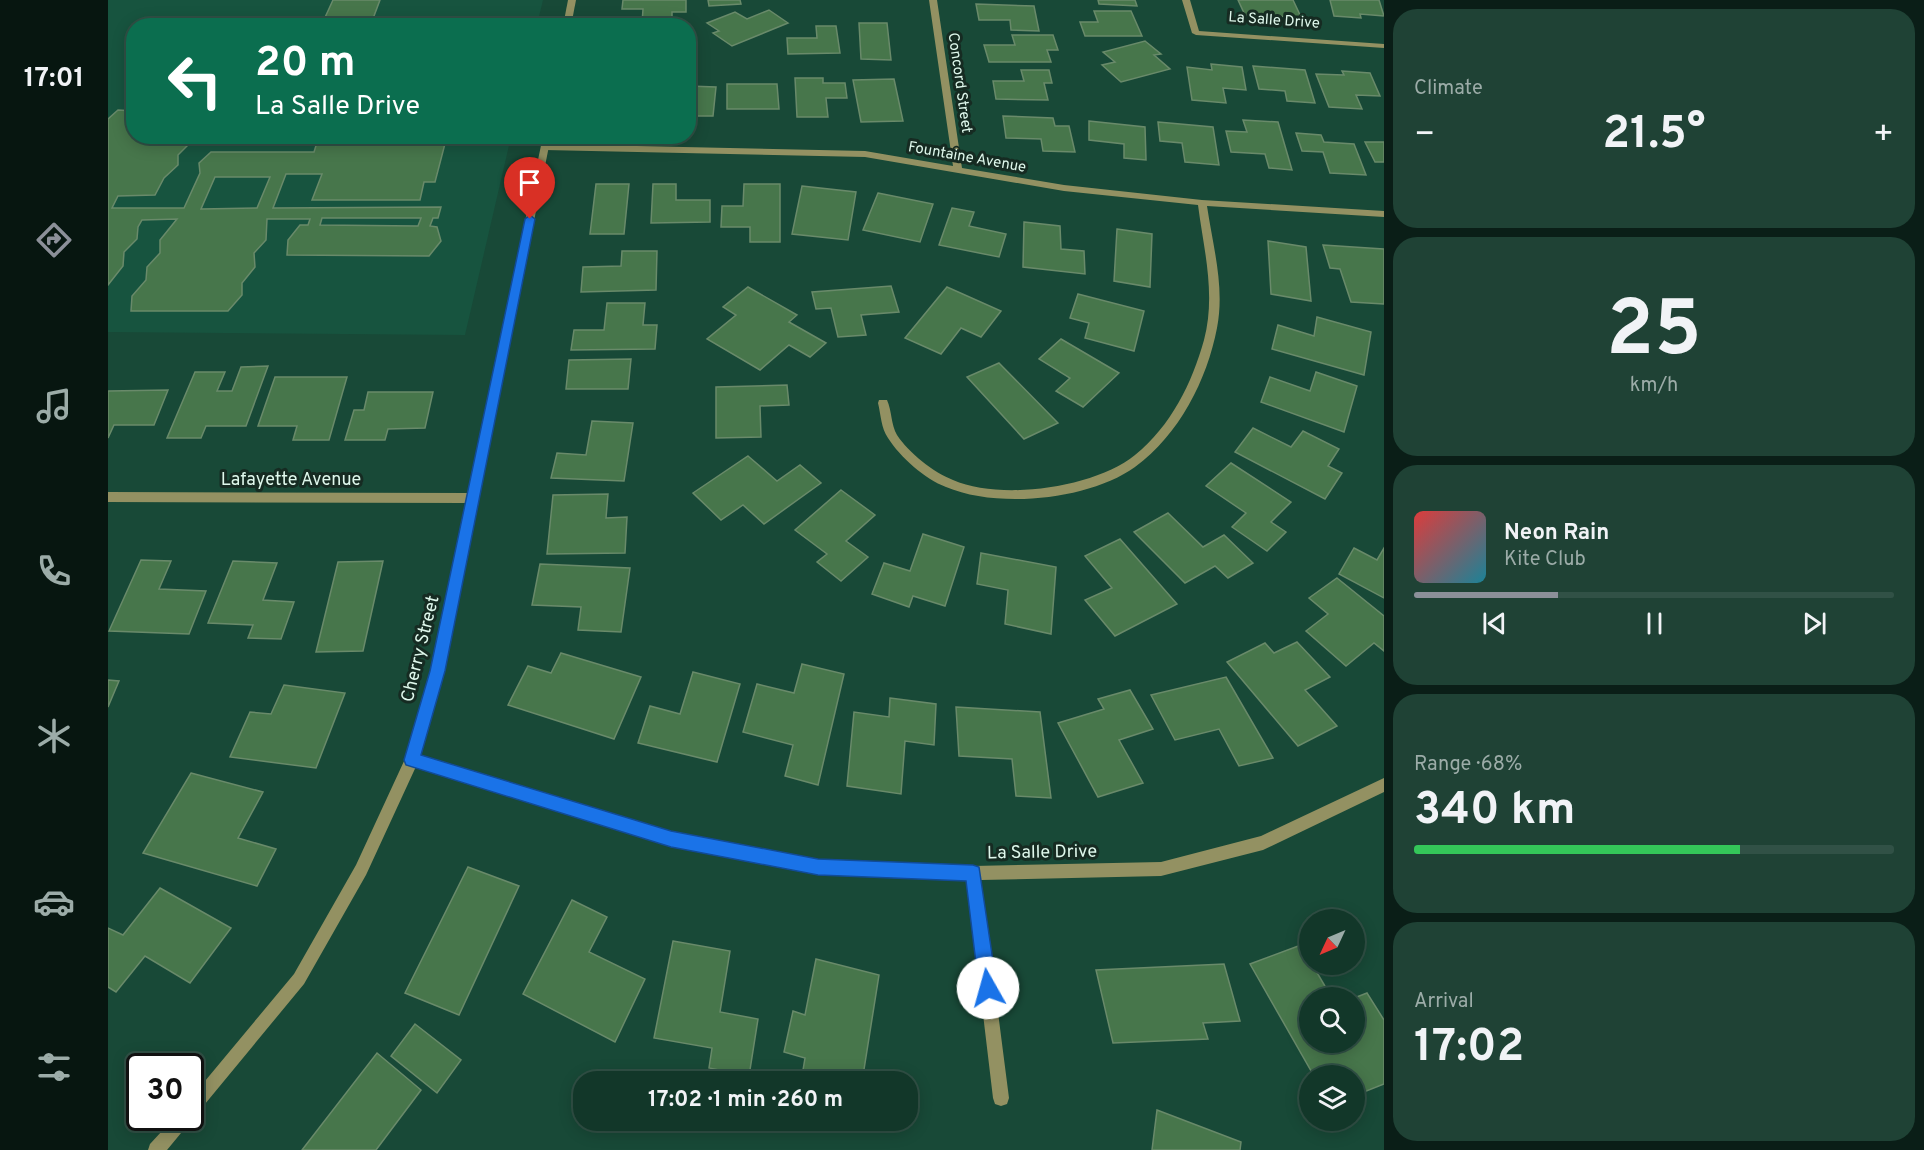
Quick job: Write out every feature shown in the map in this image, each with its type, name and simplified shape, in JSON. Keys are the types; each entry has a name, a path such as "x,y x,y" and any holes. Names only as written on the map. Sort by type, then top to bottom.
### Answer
{"street":[{"path":"569,18 572,0"},
{"name":"Concord Street","path":"933,0 958,170"},
{"name":"La Salle Drive","path":"1186,0 1196,33 1384,45"},
{"name":"Cherry Street","path":"204,1097 299,979 361,870 412,760 438,671 546,144"},
{"name":"Fountaine Avenue","path":"599,144 865,154 1064,188 1202,203 1384,214"},
{"path":"883,403 892,434 912,459 936,480 968,491 1008,496 1058,490 1094,483 1122,470 1155,444 1173,420 1188,396 1206,346 1215,307 1202,203"},
{"name":"Lafayette Avenue","path":"108,497 474,498"},
{"name":"La Salle Drive","path":"412,760 671,839 818,867 973,873 1161,869 1263,843 1384,785"},
{"path":"973,873 1001,1098"},
{"path":"156,1150 173,1131"}],"shaded area":[{"path":"108,0 543,0 539,18 126,18 126,144 509,144 465,335 108,332"}],"building":[{"path":"333,0 380,0 373,18 325,18"},
{"path":"623,0 686,0 686,12 672,12 672,18 642,18 643,9 622,9"},
{"path":"708,0 740,0 741,4 709,6"},
{"path":"1098,0 1135,0 1137,6 1099,4"},
{"path":"1238,0 1293,0 1301,17 1245,15"},
{"path":"1330,0 1379,0 1384,16 1360,14 1361,18 1334,16"},
{"path":"976,4 1034,6 1039,31 1011,30 1010,20 979,20"},
{"path":"769,10 788,23 732,46 713,33 719,31 707,23 735,12 747,19"},
{"path":"1094,11 1131,11 1142,36 1085,36 1080,22 1098,22"},
{"path":"859,23 887,23 891,60 861,59"},
{"path":"816,26 836,26 840,53 788,54 787,38 817,38"},
{"path":"1012,35 1053,35 1058,50 1047,50 1051,62 989,62 984,45 1015,45"},
{"path":"1145,41 1161,54 1154,55 1170,69 1121,82 1102,65 1115,62 1103,52"},
{"path":"1211,64 1242,67 1246,90 1223,88 1226,103 1192,100 1187,67 1212,70"},
{"path":"1253,66 1305,70 1315,103 1287,101 1285,91 1259,89"},
{"path":"1021,70 1049,70 1052,83 1044,83 1048,100 996,99 993,81 1024,81"},
{"path":"1342,71 1370,73 1380,96 1356,95 1362,109 1329,107 1316,74 1344,75"},
{"path":"795,78 823,78 823,83 845,83 847,98 826,98 828,117 797,117"},
{"path":"894,79 903,121 861,122 853,80"},
{"path":"727,84 777,84 779,109 727,109"},
{"path":"696,86 716,87 713,116 696,116"},
{"path":"118,110 126,110 126,144 189,144 178,155 178,165 164,178 155,195 118,196 112,208 184,208 200,173 199,163 211,152 314,152 316,144 445,144 435,182 424,182 420,200 312,200 322,174 286,174 273,208 441,207 438,218 433,218 430,226 437,227 441,241 429,256 287,255 288,240 300,225 308,225 310,219 267,219 266,240 254,253 255,267 242,283 242,295 228,311 131,311 132,296 146,280 147,267 160,253 160,240 177,219 142,220 138,227 137,239 124,252 123,266 108,285 108,119","holes":["215,177 270,177 257,208 201,209","322,218 421,218 418,226 320,225"]},
{"path":"1003,116 1053,118 1055,126 1069,126 1075,152 1043,151 1041,139 1006,138"},
{"path":"1243,120 1278,122 1292,170 1269,168 1265,154 1231,152 1226,131 1247,132"},
{"path":"1089,121 1145,127 1146,160 1124,158 1124,144 1089,140"},
{"path":"1158,122 1213,127 1219,165 1185,162 1182,143 1160,141"},
{"path":"1296,133 1321,135 1324,142 1354,144 1366,175 1330,173 1323,152 1302,151"},
{"path":"1365,142 1384,142 1384,162 1375,162"},
{"path":"596,184 629,184 624,234 590,234"},
{"path":"653,184 676,184 676,200 710,200 710,222 651,223"},
{"path":"744,184 780,184 780,242 750,242 750,227 721,227 722,206 743,206"},
{"path":"802,186 856,192 848,240 792,234"},
{"path":"878,193 933,204 920,242 863,230"},
{"path":"952,208 974,212 969,226 1006,234 999,257 939,245"},
{"path":"1024,222 1060,226 1061,249 1084,251 1085,274 1023,267"},
{"path":"1117,229 1152,234 1150,287 1114,281"},
{"path":"1268,241 1306,247 1311,301 1271,294"},
{"path":"1323,245 1384,249 1384,304 1351,302 1340,269 1330,268"},
{"path":"622,251 657,251 656,290 581,292 583,267 621,266"},
{"path":"891,286 899,312 861,315 866,335 838,337 831,308 816,309 812,292"},
{"path":"748,287 797,315 789,322 826,343 810,357 789,345 760,370 707,339 736,315 723,307"},
{"path":"947,287 1001,311 981,337 961,328 941,354 905,338"},
{"path":"1078,294 1144,311 1134,351 1085,338 1089,323 1070,318"},
{"path":"607,303 645,303 643,325 657,325 655,349 571,350 574,330 604,330"},
{"path":"1317,317 1371,332 1364,375 1272,349 1278,325 1314,336"},
{"path":"1061,339 1119,373 1083,407 1056,391 1070,378 1039,359"},
{"path":"631,359 628,389 566,389 569,360"},
{"path":"999,363 1058,423 1024,439 967,377"},
{"path":"268,366 246,426 206,426 201,438 167,438 195,372 225,372 217,391 232,391 241,367"},
{"path":"1316,372 1357,386 1344,432 1261,402 1270,377 1310,391"},
{"path":"275,377 347,377 329,440 293,440 297,426 258,426"},
{"path":"787,385 789,405 760,406 761,437 716,438 716,387"},
{"path":"168,390 154,425 114,425 108,438 108,391"},
{"path":"368,392 433,392 425,428 388,429 385,440 345,440 354,410 364,410"},
{"path":"592,421 633,423 624,481 551,478 557,453 586,455"},
{"path":"1253,428 1291,447 1303,431 1339,449 1328,466 1342,473 1325,499 1235,452"},
{"path":"748,456 777,481 800,465 821,483 764,524 743,505 721,520 693,493"},
{"path":"1231,463 1291,502 1271,522 1286,532 1267,551 1232,527 1246,513 1206,486"},
{"path":"841,490 875,515 846,541 868,557 841,581 817,562 827,554 795,530"},
{"path":"608,494 606,518 627,517 625,553 547,554 553,495"},
{"path":"1168,513 1203,547 1224,535 1253,563 1228,578 1215,566 1185,583 1134,532"},
{"path":"923,534 964,547 945,606 913,596 909,607 872,594 884,563 910,571"},
{"path":"1120,539 1177,604 1115,636 1085,600 1112,588 1085,556"},
{"path":"1354,548 1377,560 1384,548 1384,598 1339,574"},
{"path":"981,553 1056,567 1051,634 1005,624 1008,590 977,584"},
{"path":"141,560 171,561 159,589 206,591 189,634 109,631"},
{"path":"233,561 277,563 263,600 294,602 281,639 248,638 253,625 208,623"},
{"path":"383,561 363,651 316,652 338,562"},
{"path":"540,564 630,568 621,632 578,630 581,607 532,605"},
{"path":"1337,578 1384,616 1384,651 1374,643 1346,666 1306,631 1328,614 1309,598"},
{"path":"1297,642 1330,677 1305,690 1337,726 1298,746 1227,662 1265,643 1274,653"},
{"path":"561,653 641,677 614,739 508,705 528,666 551,673"},
{"path":"802,664 844,674 818,785 785,776 793,745 743,732 757,684 794,693"},
{"path":"693,672 740,684 717,762 638,743 650,706 680,714"},
{"path":"1226,677 1273,758 1239,766 1219,729 1175,740 1151,695"},
{"path":"108,680 119,681 108,707"},
{"path":"284,685 345,693 316,768 230,757 250,712 271,714"},
{"path":"1130,690 1153,729 1119,740 1143,783 1098,797 1058,723 1104,709 1098,699"},
{"path":"890,698 936,704 934,745 905,741 901,794 847,786 854,712 889,717"},
{"path":"956,707 1040,712 1051,798 1016,796 1012,759 959,756"},
{"path":"191,773 263,792 238,838 276,849 257,886 143,853"},
{"path":"468,867 519,886 459,1015 405,993"},
{"path":"160,888 231,928 190,983 145,956 116,992 108,987 108,928 123,935"},
{"path":"572,900 607,917 589,952 645,979 615,1042 523,994"},
{"path":"673,941 730,951 720,1012 758,1019 750,1071 724,1071 709,1068 712,1048 654,1038"},
{"path":"1299,946 1299,975 1318,975 1326,987 1299,987 1299,1050 1250,964"},
{"path":"816,959 879,975 864,1071 803,1071 805,1058 784,1052 793,1011 805,1015"},
{"path":"1224,964 1240,1021 1203,1023 1208,1039 1113,1043 1096,970"},
{"path":"1367,993 1384,1020 1384,1084 1365,1092 1365,1065 1308,1065 1301,1053 1365,1053 1365,994"},
{"path":"415,1024 461,1060 437,1093 391,1056"},
{"path":"377,1053 421,1090 376,1150 302,1150"},
{"path":"1157,1110 1241,1142 1240,1150 1152,1150"}],"route":[{"path":"530,219 438,671 412,760 671,839 818,867 973,873 988,988"}]}
